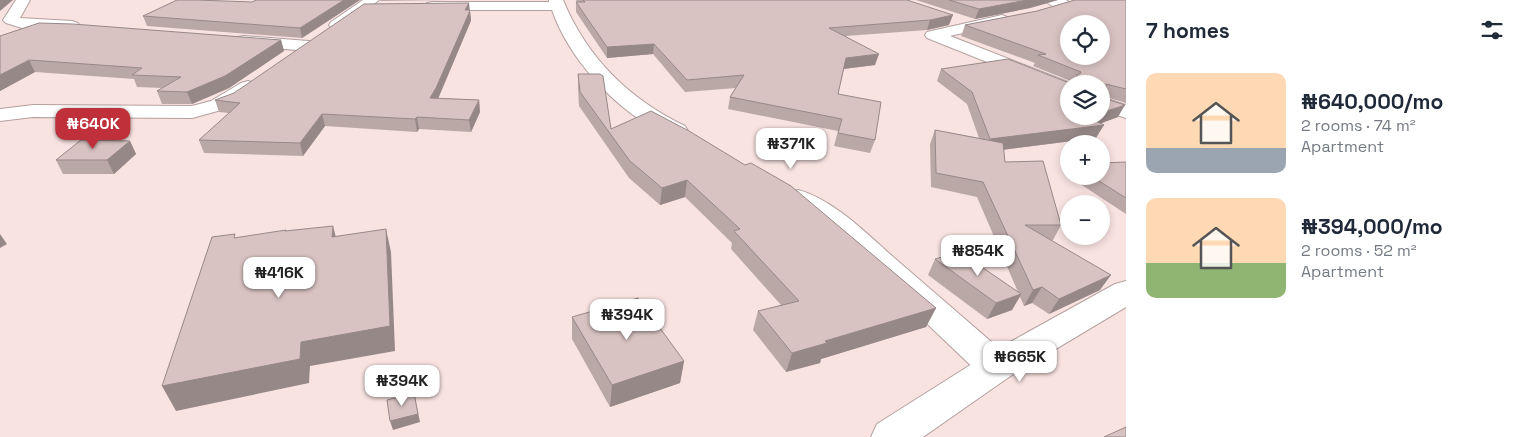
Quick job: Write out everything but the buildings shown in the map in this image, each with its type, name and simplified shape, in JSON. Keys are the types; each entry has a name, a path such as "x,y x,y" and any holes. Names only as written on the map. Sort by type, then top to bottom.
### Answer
{"street":[{"path":"23,0 12,20 22,23 87,28"},
{"path":"1041,12 1059,3 1081,0"},
{"path":"422,6 557,3 580,48 605,80 646,114 696,141"},
{"path":"284,62 372,5"},
{"path":"944,16 971,26"},
{"path":"1016,17 933,35 1060,85"},
{"path":"16,36 48,24"},
{"path":"231,40 308,46"},
{"path":"2,114 32,111 192,112 224,102 261,78"},
{"path":"1110,106 1126,112"},
{"path":"781,188 816,208 847,232 996,367"},
{"path":"891,437 996,367 1126,292"}]}
